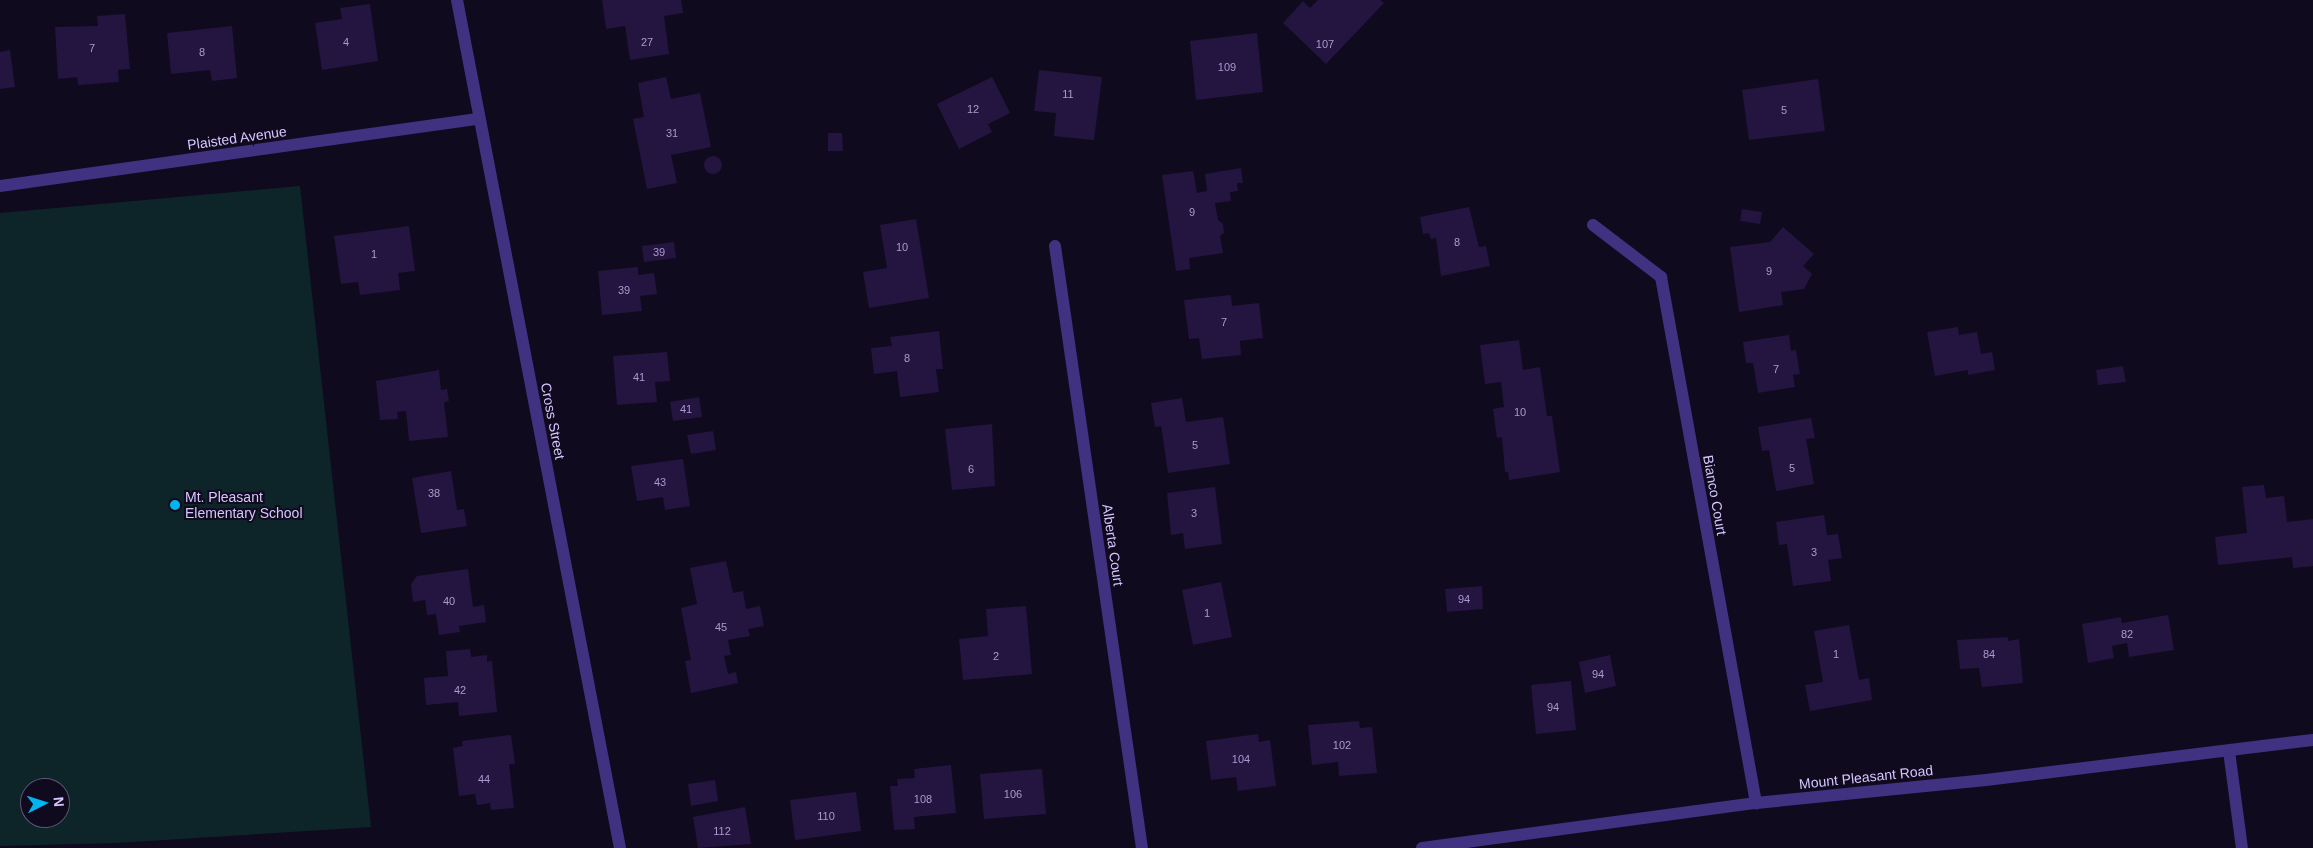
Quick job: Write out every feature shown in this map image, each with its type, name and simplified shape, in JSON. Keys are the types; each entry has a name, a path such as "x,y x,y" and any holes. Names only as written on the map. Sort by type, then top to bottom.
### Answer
{"street":[{"name":"Cross Street","path":"457,0 620,848"},
{"name":"Plaisted Avenue","path":"0,186 479,119"},
{"name":"Bianco Court","path":"1593,225 1661,277 1756,803"},
{"name":"Alberta Court","path":"1055,246 1142,848"},
{"name":"Mount Pleasant Road","path":"1422,848 1465,845 1756,803 1986,780 2313,740"},
{"path":"2230,751 2242,848"}],"green space":[{"name":"Mt. Pleasant Elementary School","path":"300,186 371,827 117,843 0,846 0,213"}],"building":[{"path":"602,0 681,0 683,13 664,16 669,54 630,60 625,26 606,29"},
{"path":"1318,0 1380,0 1384,3 1326,64 1283,23 1303,1 1310,8"},
{"path":"370,4 378,61 322,70 315,23 342,19 340,8"},
{"path":"125,14 130,69 118,70 119,82 78,85 77,77 58,79 55,27 98,26 97,16"},
{"path":"232,26 237,78 212,81 210,70 171,74 167,33"},
{"path":"1257,33 1263,92 1196,100 1190,41"},
{"path":"10,50 15,87 0,89 0,52"},
{"path":"1039,70 1102,77 1094,140 1054,136 1056,113 1034,111"},
{"path":"666,77 671,99 700,93 711,147 671,155 677,183 647,189 633,119 644,117 638,83"},
{"path":"992,77 1010,113 988,124 992,132 959,149 937,104"},
{"path":"1818,79 1825,131 1749,140 1742,90"},
{"path":"828,133 842,133 843,151 828,151"},
{"path":"713,156 719,159 722,165 719,171 713,174 707,171 704,165 707,159"},
{"path":"1241,168 1243,183 1237,183 1238,191 1230,192 1231,201 1215,203 1218,220 1223,224 1224,233 1220,236 1223,253 1189,258 1190,269 1176,271 1162,175 1193,171 1197,193 1207,191 1205,174"},
{"path":"1469,207 1479,247 1486,246 1490,266 1441,276 1436,238 1431,239 1429,233 1423,234 1420,217"},
{"path":"1742,209 1762,212 1760,224 1740,221"},
{"path":"916,219 929,298 869,308 863,272 887,268 880,225"},
{"path":"409,226 415,271 398,273 400,290 360,295 358,282 341,284 334,236"},
{"path":"1783,227 1814,254 1803,266 1812,274 1804,289 1781,292 1783,305 1739,312 1730,247 1770,242"},
{"path":"674,242 676,258 644,262 642,246"},
{"path":"638,267 638,275 654,273 657,294 640,296 642,311 602,315 598,271"},
{"path":"1231,295 1232,306 1259,303 1263,338 1240,341 1241,355 1202,359 1199,338 1189,339 1184,300"},
{"path":"1958,327 1959,335 1977,332 1981,354 1992,352 1995,370 1968,375 1968,370 1935,376 1927,332"},
{"path":"939,331 943,369 936,369 939,392 900,397 897,371 874,374 871,348 892,346 890,337"},
{"path":"1789,335 1791,351 1796,350 1800,374 1793,375 1795,387 1758,393 1753,363 1746,363 1743,342"},
{"path":"1519,340 1523,370 1540,367 1547,416 1552,416 1560,472 1509,480 1508,472 1505,472 1502,437 1497,438 1493,409 1504,407 1501,382 1485,384 1480,345"},
{"path":"667,352 670,381 655,382 657,402 617,405 613,356"},
{"path":"2123,366 2126,382 2098,385 2096,370"},
{"path":"439,370 441,390 447,389 449,401 444,402 448,437 409,441 406,411 397,412 398,419 380,420 376,381"},
{"path":"699,397 702,417 673,421 670,402"},
{"path":"1182,398 1186,422 1223,417 1230,464 1168,473 1161,426 1155,427 1151,403"},
{"path":"1811,418 1815,438 1806,439 1814,484 1776,491 1769,450 1762,451 1758,427"},
{"path":"992,424 995,486 952,490 945,429"},
{"path":"713,431 716,450 691,454 687,435"},
{"path":"683,459 690,506 665,510 663,497 637,501 631,466"},
{"path":"451,471 457,510 464,509 467,526 421,533 412,478"},
{"path":"2264,485 2266,498 2284,496 2287,522 2313,519 2313,566 2293,568 2292,557 2218,565 2215,537 2247,533 2242,487"},
{"path":"1215,487 1222,544 1185,549 1183,533 1171,535 1167,493"},
{"path":"1824,515 1827,535 1838,534 1842,558 1828,560 1831,581 1793,586 1787,544 1779,545 1776,522"},
{"path":"726,561 733,593 743,591 746,609 760,606 764,626 748,629 750,636 728,640 731,655 724,656 728,674 736,672 738,683 691,693 685,661 691,660 681,608 697,604 690,568"},
{"path":"468,569 473,607 484,605 486,622 459,626 460,632 439,635 436,614 427,615 425,600 413,602 411,584 417,576"},
{"path":"1221,582 1232,637 1193,645 1182,590"},
{"path":"1482,586 1483,609 1447,612 1445,589"},
{"path":"1026,606 1032,674 963,680 959,639 988,636 986,609"},
{"path":"2168,615 2174,650 2129,657 2127,643 2112,646 2114,658 2088,663 2082,624 2121,617 2122,623"},
{"path":"1849,625 1859,680 1869,678 1872,700 1810,711 1805,685 1823,682 1814,631"},
{"path":"2008,637 2008,641 2019,639 2023,683 1982,687 1979,668 1960,669 1957,640"},
{"path":"470,649 471,657 487,655 487,662 492,661 497,712 459,716 458,702 426,705 424,678 448,676 446,651"},
{"path":"1610,655 1616,686 1585,693 1579,662"},
{"path":"1571,681 1576,730 1536,734 1531,685"},
{"path":"1359,721 1360,728 1372,727 1377,773 1339,776 1338,762 1312,765 1308,725"},
{"path":"1258,734 1259,742 1270,740 1276,786 1238,791 1236,777 1211,780 1206,741"},
{"path":"511,735 515,764 509,764 514,808 491,810 490,803 477,805 475,794 459,796 453,748 463,746 462,741"},
{"path":"951,765 956,813 914,817 915,829 894,830 890,786 898,786 897,779 915,778 914,769"},
{"path":"1042,769 1046,814 984,819 980,774"},
{"path":"715,780 718,801 691,806 688,784"},
{"path":"856,792 861,831 795,840 790,800"},
{"path":"745,807 751,844 698,848 693,817"}],"place":[{"name":"Mt. Pleasant Elementary School","path":"175,505"}]}
